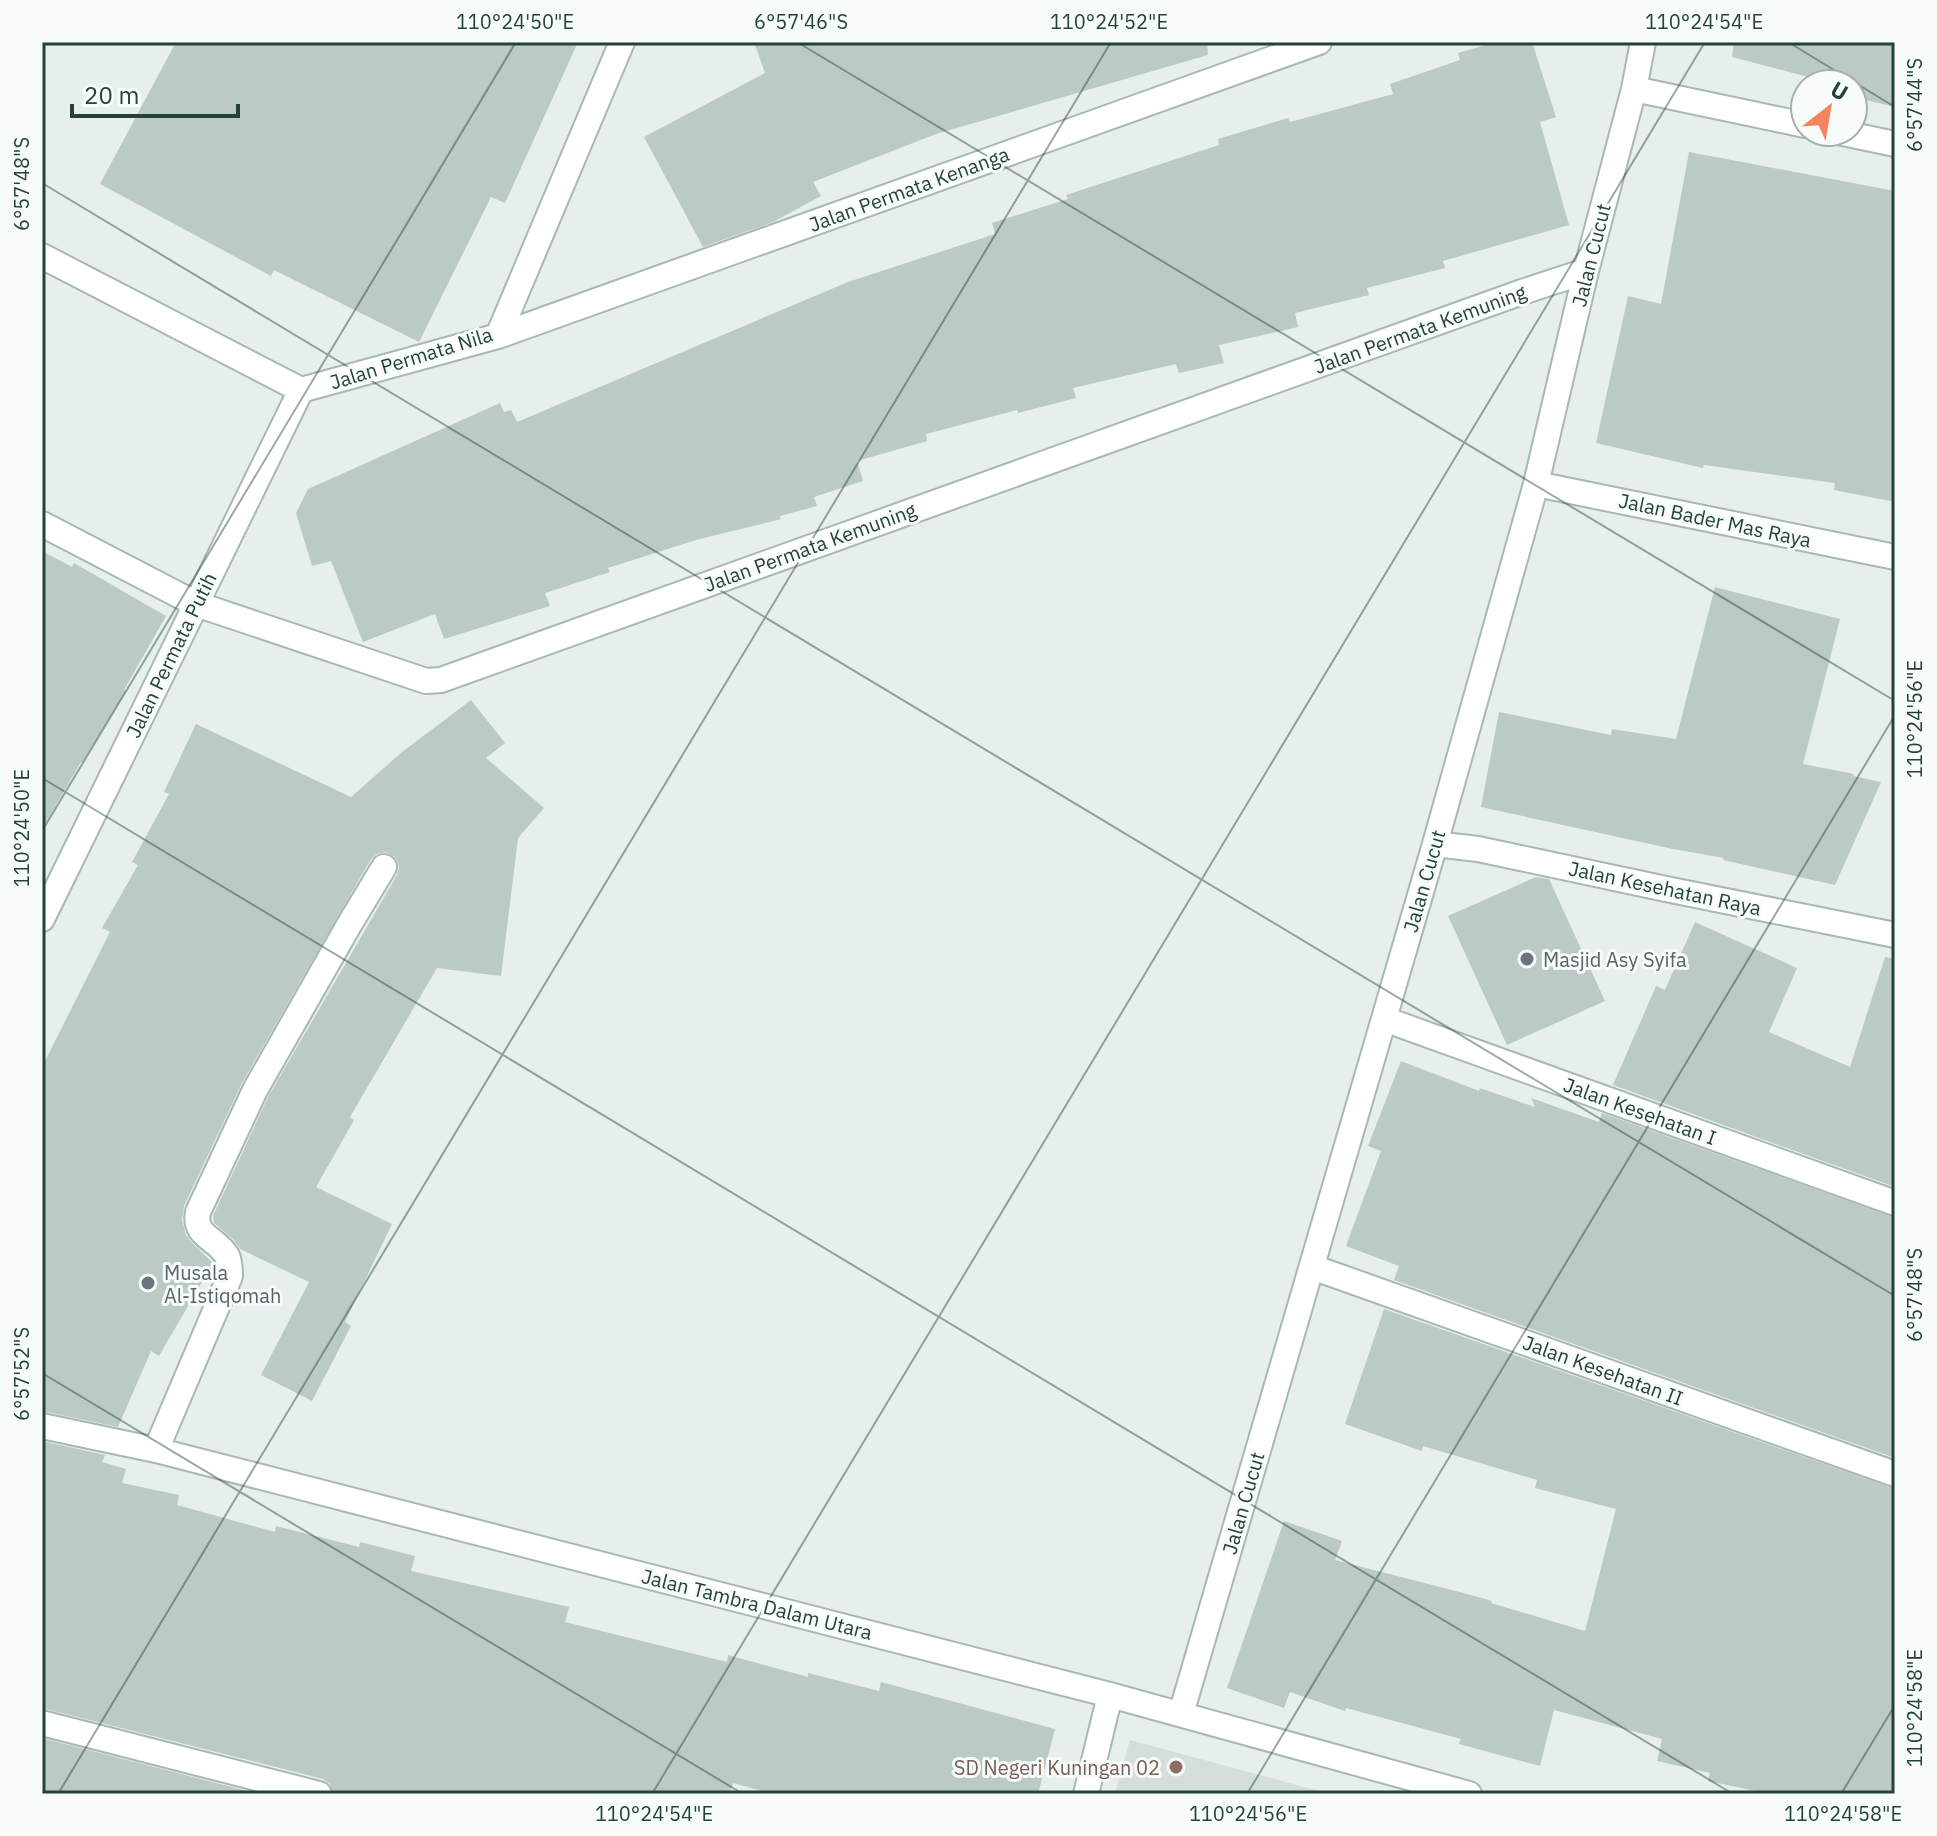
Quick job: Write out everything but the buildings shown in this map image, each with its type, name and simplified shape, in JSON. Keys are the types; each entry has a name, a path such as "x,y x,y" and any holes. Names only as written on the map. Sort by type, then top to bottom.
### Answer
{"street":[{"name":"Jalan Permata Nila","path":"301,390 498,336 622,42"},
{"name":"Jalan Permata Kenanga","path":"498,336 1319,42"},
{"name":"Jalan Cucut","path":"1181,1714 1435,844 1536,484 1643,42"},
{"path":"1634,89 1789,122"},
{"path":"1869,139 1895,144"},
{"path":"42,256 301,390"},
{"name":"Jalan Permata Kemuning","path":"42,524 196,604 426,681 441,680 1586,271"},
{"name":"Jalan Permata Putih","path":"42,919 301,390"},
{"name":"Jalan Bader Mas Raya","path":"1536,484 1895,557"},
{"name":"Jalan Kesehatan Raya","path":"1435,844 1478,849 1895,935"},
{"path":"156,1450 230,1276 226,1254 198,1229 198,1212 255,1090 384,867"},
{"name":"Jalan Kesehatan I","path":"1384,1019 1895,1203"},
{"name":"Jalan Kesehatan II","path":"1312,1267 1895,1474"},
{"name":"Jalan Tambra Dalam Utara","path":"42,1426 156,1450 1110,1695 1469,1794"},
{"path":"1086,1794 1110,1695"},
{"path":"42,1723 319,1794"}],"shaded area":[{"name":"SD Negeri Kuningan 02","path":"1130,1740 1330,1794 1115,1794"}],"place":[{"name":"Masjid Asy Syifa","path":"1527,959"},
{"name":"Musala Al-Istiqomah","path":"148,1283"},
{"name":"SD Negeri Kuningan 02","path":"1176,1767"}]}
